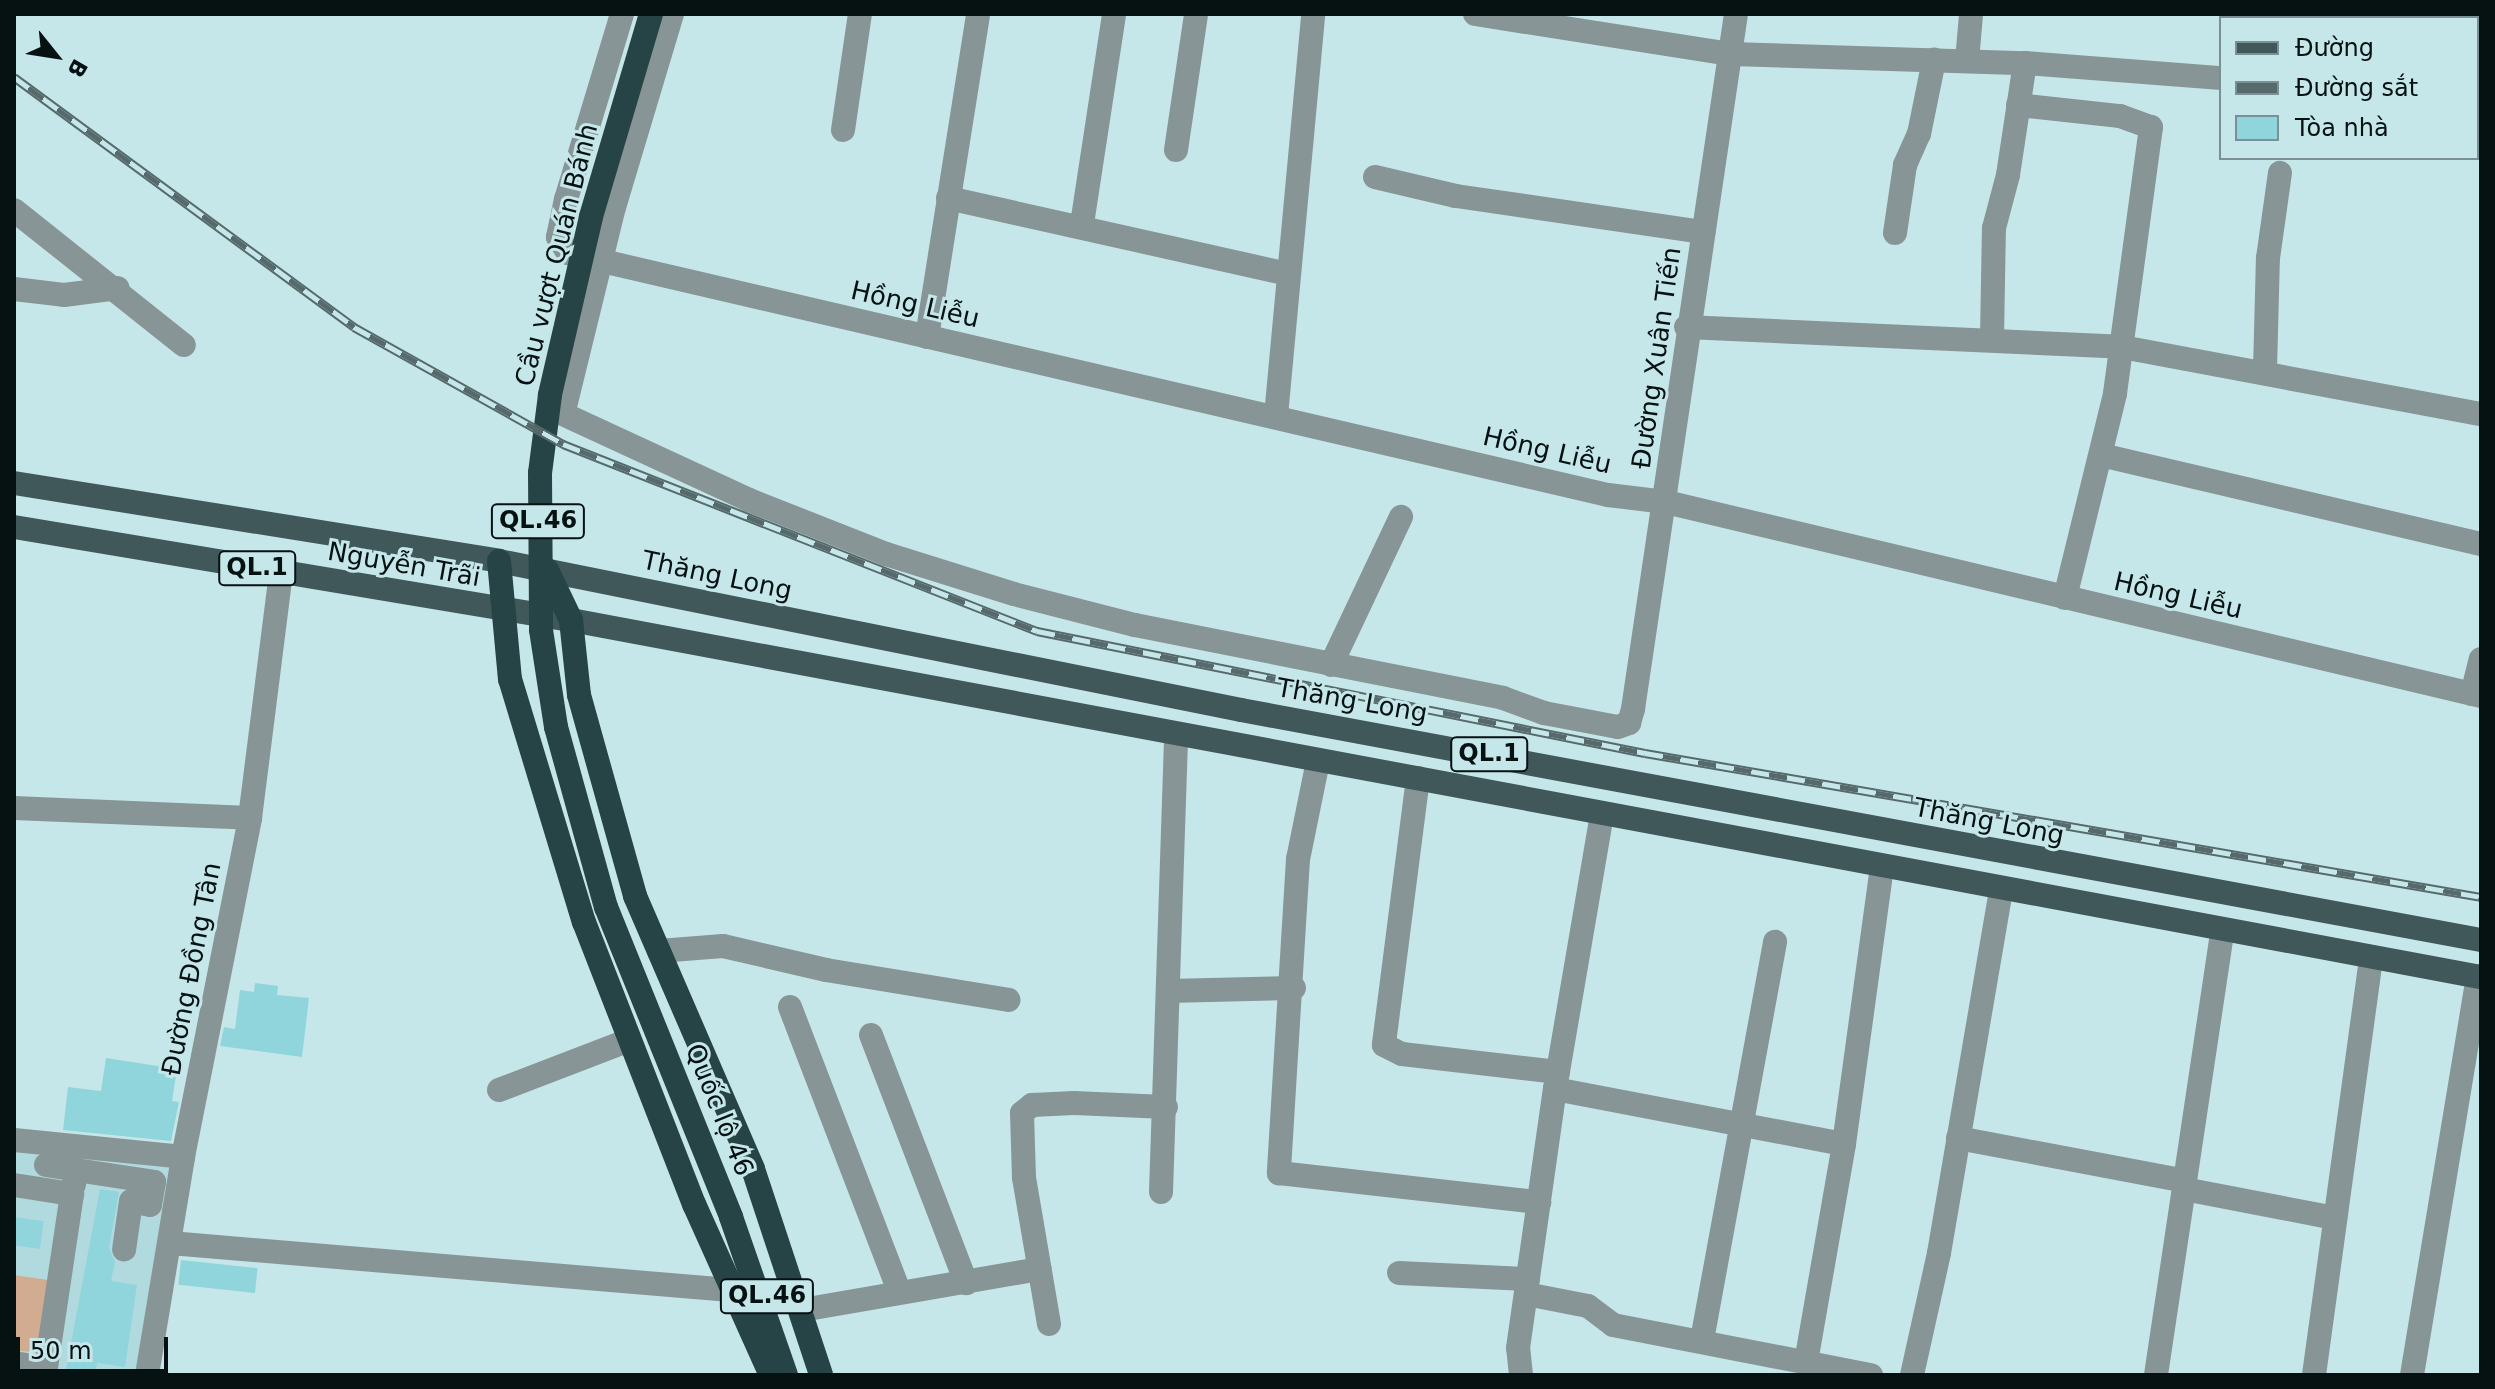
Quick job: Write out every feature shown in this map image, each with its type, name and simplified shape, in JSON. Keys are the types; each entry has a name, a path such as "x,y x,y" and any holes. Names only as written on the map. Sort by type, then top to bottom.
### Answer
{"highway":[{"name":"Cầu vượt Quán Bánh","path":"651,14 567,309 540,473 537,560 541,630 556,727 606,907 654,1025"},
{"path":"499,561 500,610 510,679 584,922 730,1290 771,1375"},
{"path":"547,570 571,620 579,695 607,809 659,951 753,1169 821,1375"},
{"name":"Quốc lộ 46","path":"654,1025 731,1217 803,1375"},
{"name":"Quốc lộ 46","path":"731,1217 786,1375"}],"main road":[{"name":"Nguyễn Trãi","path":"14,483 499,561"},
{"name":"Nguyễn Trãi","path":"14,527 500,610"},
{"name":"Thăng Long","path":"499,561 1128,688 2481,940"},
{"name":"QL.1","path":"500,610 571,620 1176,737 1418,778 1882,868 2480,976"},
{"path":"1418,778 1423,742"}],"street":[{"name":"Hồng Liễu","path":"622,14 558,237 568,253 1608,495 1666,502 2476,695"},
{"path":"672,14 600,260 563,414 749,500 922,566 1088,614 1331,665 1401,517"},
{"path":"843,130 860,14"},
{"path":"927,337 978,14"},
{"path":"1082,224 1114,14"},
{"path":"1176,150 1196,14"},
{"path":"1276,416 1313,14"},
{"path":"1475,14 1731,54 2025,63 2219,78"},
{"name":"Đường Xuân Tiến","path":"1331,665 1618,727 1629,723 1666,502 1686,327 1736,14"},
{"path":"1967,61 1971,14"},
{"path":"1895,233 1905,165 1919,134 1934,60"},
{"path":"1992,338 1994,228 2008,175 2025,63"},
{"path":"2018,105 2120,116 2151,127 2139,239 2128,267 2122,347 2101,455 2065,598"},
{"path":"591,114 638,127"},
{"path":"2265,370 2268,258 2280,173"},
{"path":"1375,177 1456,196 1703,232"},
{"path":"948,198 1082,224 1289,274"},
{"path":"14,210 118,288 184,345"},
{"path":"14,289 64,295 118,288"},
{"path":"1686,327 1992,338 2122,347 2265,370 2481,414"},
{"path":"2101,455 2481,544"},
{"name":"Đường Đồng Tân","path":"147,1375 183,1157 250,818 281,572"},
{"path":"2476,695 2481,659"},
{"path":"1161,1192 1176,737"},
{"path":"1318,761 1298,859 1294,988 1282,1176 1539,1202"},
{"path":"1418,778 1384,1045 1402,1054 1556,1080 1743,1125 1844,1144"},
{"path":"14,808 250,818"},
{"path":"1521,1375 1518,1348 1556,1080 1602,815"},
{"path":"1806,1362 1844,1144 1882,868"},
{"path":"1912,1375 1930,1300 2001,889"},
{"path":"2156,1375 2222,931"},
{"path":"1702,1340 1775,942"},
{"path":"659,951 723,946 826,970 1009,1000"},
{"path":"2314,1375 2371,957"},
{"path":"2412,1375 2480,976"},
{"path":"1168,991 1294,988"},
{"path":"790,1007 899,1291"},
{"path":"871,1035 966,1283"},
{"path":"499,1090 629,1040"},
{"path":"1049,1324 1024,1177 1022,1113 1032,1105 1074,1103 1166,1107"},
{"path":"1958,1138 2335,1218"},
{"path":"14,1140 46,1166 74,1182 132,1190 124,1250"},
{"path":"14,1185 46,1166 183,1157"},
{"path":"14,1363 46,1368 74,1182"},
{"path":"170,1243 730,1290"},
{"path":"802,1310 1039,1269"},
{"path":"1399,1273 1527,1287 1588,1306 1613,1325 1871,1375"}],"shaded area":[{"path":"14,1144 183,1157 147,1375 14,1375"},
{"path":"14,1275 48,1280 38,1353 14,1350"}],"building":[{"path":"255,983 278,986 277,995 309,998 302,1057 220,1046 224,1027 235,1029 240,990 254,992"},
{"path":"106,1058 177,1069 172,1101 179,1102 171,1141 63,1130 68,1087 101,1091"},
{"path":"100,1189 119,1192 109,1248 115,1262 111,1281 137,1285 125,1367 97,1363 95,1375 65,1375"},
{"path":"14,1217 44,1221 40,1249 14,1245"},
{"path":"181,1260 258,1268 255,1293 178,1285"}],"railway":[{"path":"14,77 354,327 563,444 1037,631 1645,753 2481,897"}]}
